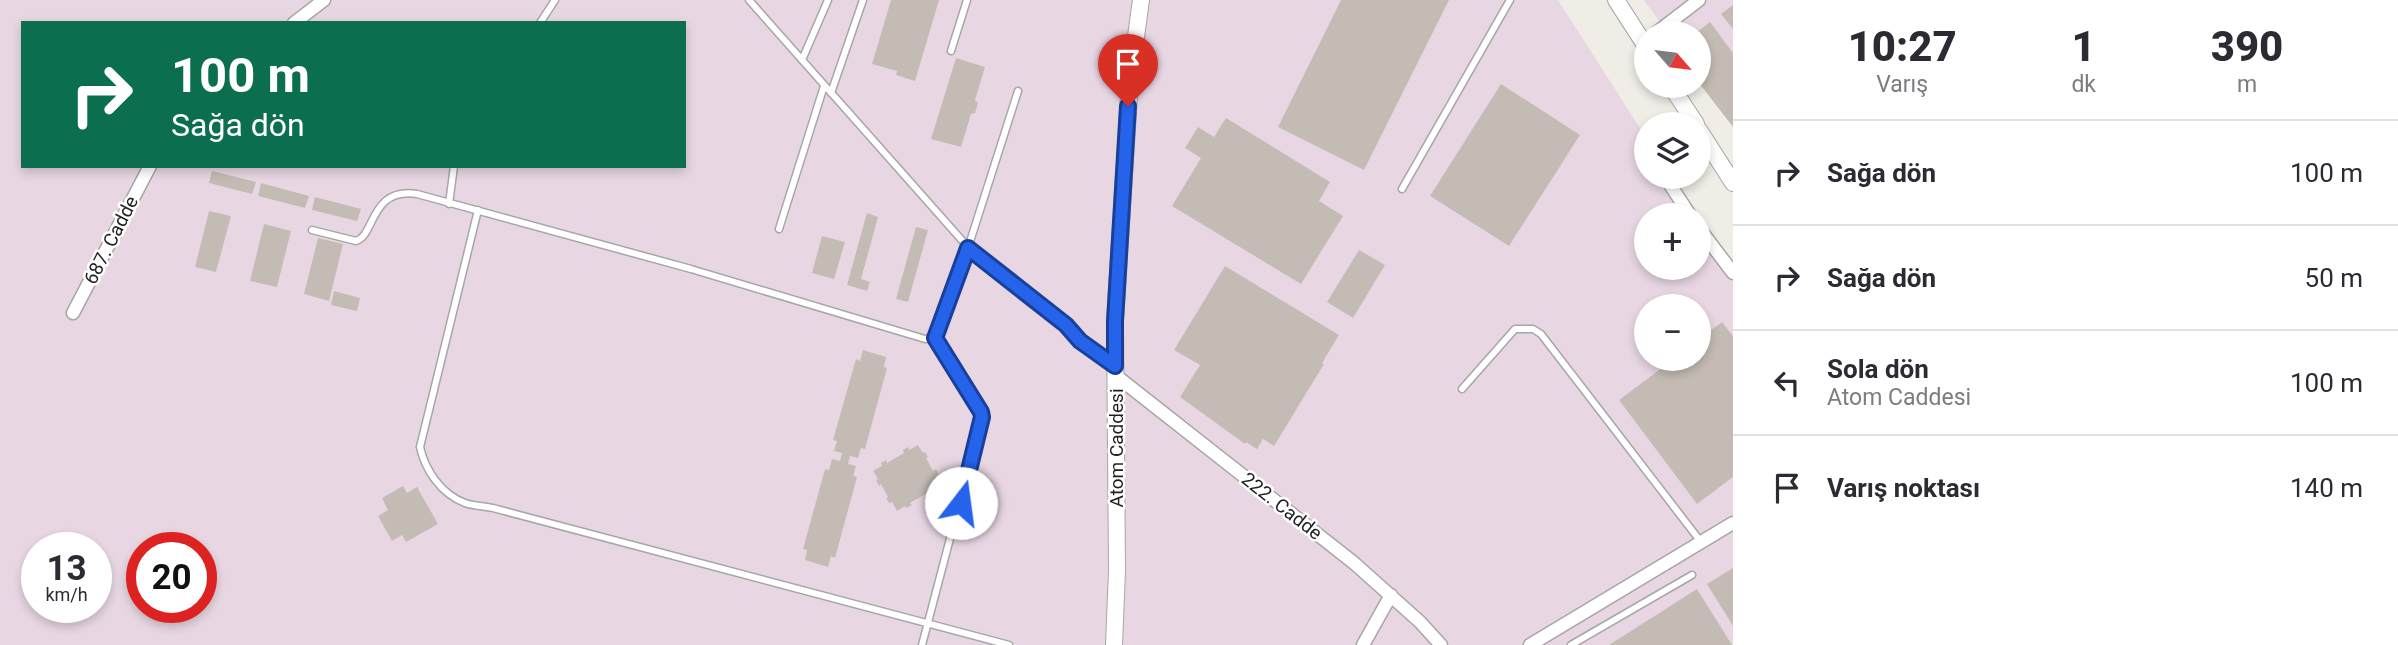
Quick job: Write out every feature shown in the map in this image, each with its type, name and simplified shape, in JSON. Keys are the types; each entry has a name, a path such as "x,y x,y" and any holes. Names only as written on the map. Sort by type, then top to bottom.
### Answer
{"street":[{"path":"297,21 324,0"},
{"name":"Atom Caddesi","path":"1114,645 1117,571 1115,321 1129,80 1141,0"},
{"path":"1616,0 1634,23"},
{"path":"1673,21 1699,0"},
{"path":"1711,149 1733,183"},
{"name":"687. Cadde","path":"73,313 149,168"},
{"path":"1711,244 1733,273"},
{"name":"222. Cadde","path":"1115,371 1354,563 1441,645"},
{"path":"1530,645 1733,523"},
{"path":"1363,645 1391,595"}],"lane":[{"path":"541,21 555,0"},
{"path":"749,0 968,248 1066,325 1115,371"},
{"path":"802,60 828,0"},
{"path":"831,93 863,0"},
{"path":"951,51 967,0"},
{"path":"1402,189 1510,0"},
{"path":"779,229 824,86"},
{"path":"935,338 968,248 1018,91"},
{"path":"449,203 454,168"},
{"path":"313,230 361,240 365,237 376,210 402,194 417,194 691,269 925,339 935,338"},
{"path":"478,211 420,447 431,476 447,492 467,504 493,508 1009,645"},
{"path":"1462,389 1515,329 1533,329 1541,334 1701,542"},
{"path":"922,645 982,417 935,338"},
{"path":"1572,645 1692,575"}],"shaded area":[{"path":"0,0 1558,0 1634,119 1634,189 1679,189 1688,203 1634,203 1634,280 1711,280 1711,239 1733,273 1733,645 0,645"},
{"path":"1644,0 1733,0 1733,122 1712,67 1712,21 1659,21"}],"building":[{"path":"891,0 939,0 915,81 896,75 897,71 872,64"},
{"path":"1341,0 1449,0 1364,170 1278,127"},
{"path":"1733,5 1733,29 1721,14"},
{"path":"1712,25 1733,53 1733,127 1711,98"},
{"path":"956,58 985,67 975,100 978,103 975,113 971,114 961,147 931,139"},
{"path":"1501,84 1580,135 1509,246 1430,196"},
{"path":"1226,118 1330,182 1319,201 1343,216 1301,284 1172,206 1201,158 1185,148 1198,127 1214,137"},
{"path":"212,171 256,182 252,194 209,183"},
{"path":"261,183 309,196 305,208 258,196"},
{"path":"315,197 361,209 357,221 312,210"},
{"path":"209,211 231,216 216,272 195,267"},
{"path":"867,213 878,217 861,279 870,282 867,291 847,285"},
{"path":"264,224 291,231 277,287 250,281"},
{"path":"916,227 928,230 908,302 896,299"},
{"path":"822,236 845,242 834,279 812,273"},
{"path":"318,238 343,244 329,301 304,294"},
{"path":"1359,250 1385,265 1353,318 1327,302"},
{"path":"1225,266 1339,335 1274,446 1263,439 1257,449 1246,442 1245,444 1180,397 1200,365 1174,350"},
{"path":"334,291 360,298 357,311 331,305"},
{"path":"1722,322 1733,336 1733,477 1697,504 1619,400 1658,371 1711,371 1711,330"},
{"path":"863,350 886,357 884,367 887,368 865,449 861,448 858,458 850,456 848,464 856,466 853,476 857,477 835,558 831,556 828,567 805,560 807,550 803,549 825,469 829,470 832,459 840,461 842,453 834,451 837,441 833,440 856,359 860,361"},
{"path":"918,445 928,457 926,458 933,471 936,469 941,485 929,495 927,493 910,503 912,505 897,511 886,498 888,497 881,484 879,486 873,471 886,460 887,463 904,453 903,450 908,447 909,450"},
{"path":"403,486 407,493 417,487 438,524 406,542 402,535 392,541 378,516 388,510 382,498"},
{"path":"1733,568 1733,626 1707,584"},
{"path":"1697,589 1732,645 1609,645"}],"route":[{"path":"961,503 982,417 935,338 968,248 1066,325 1080,341 1115,366 1115,321 1128,106"}]}
